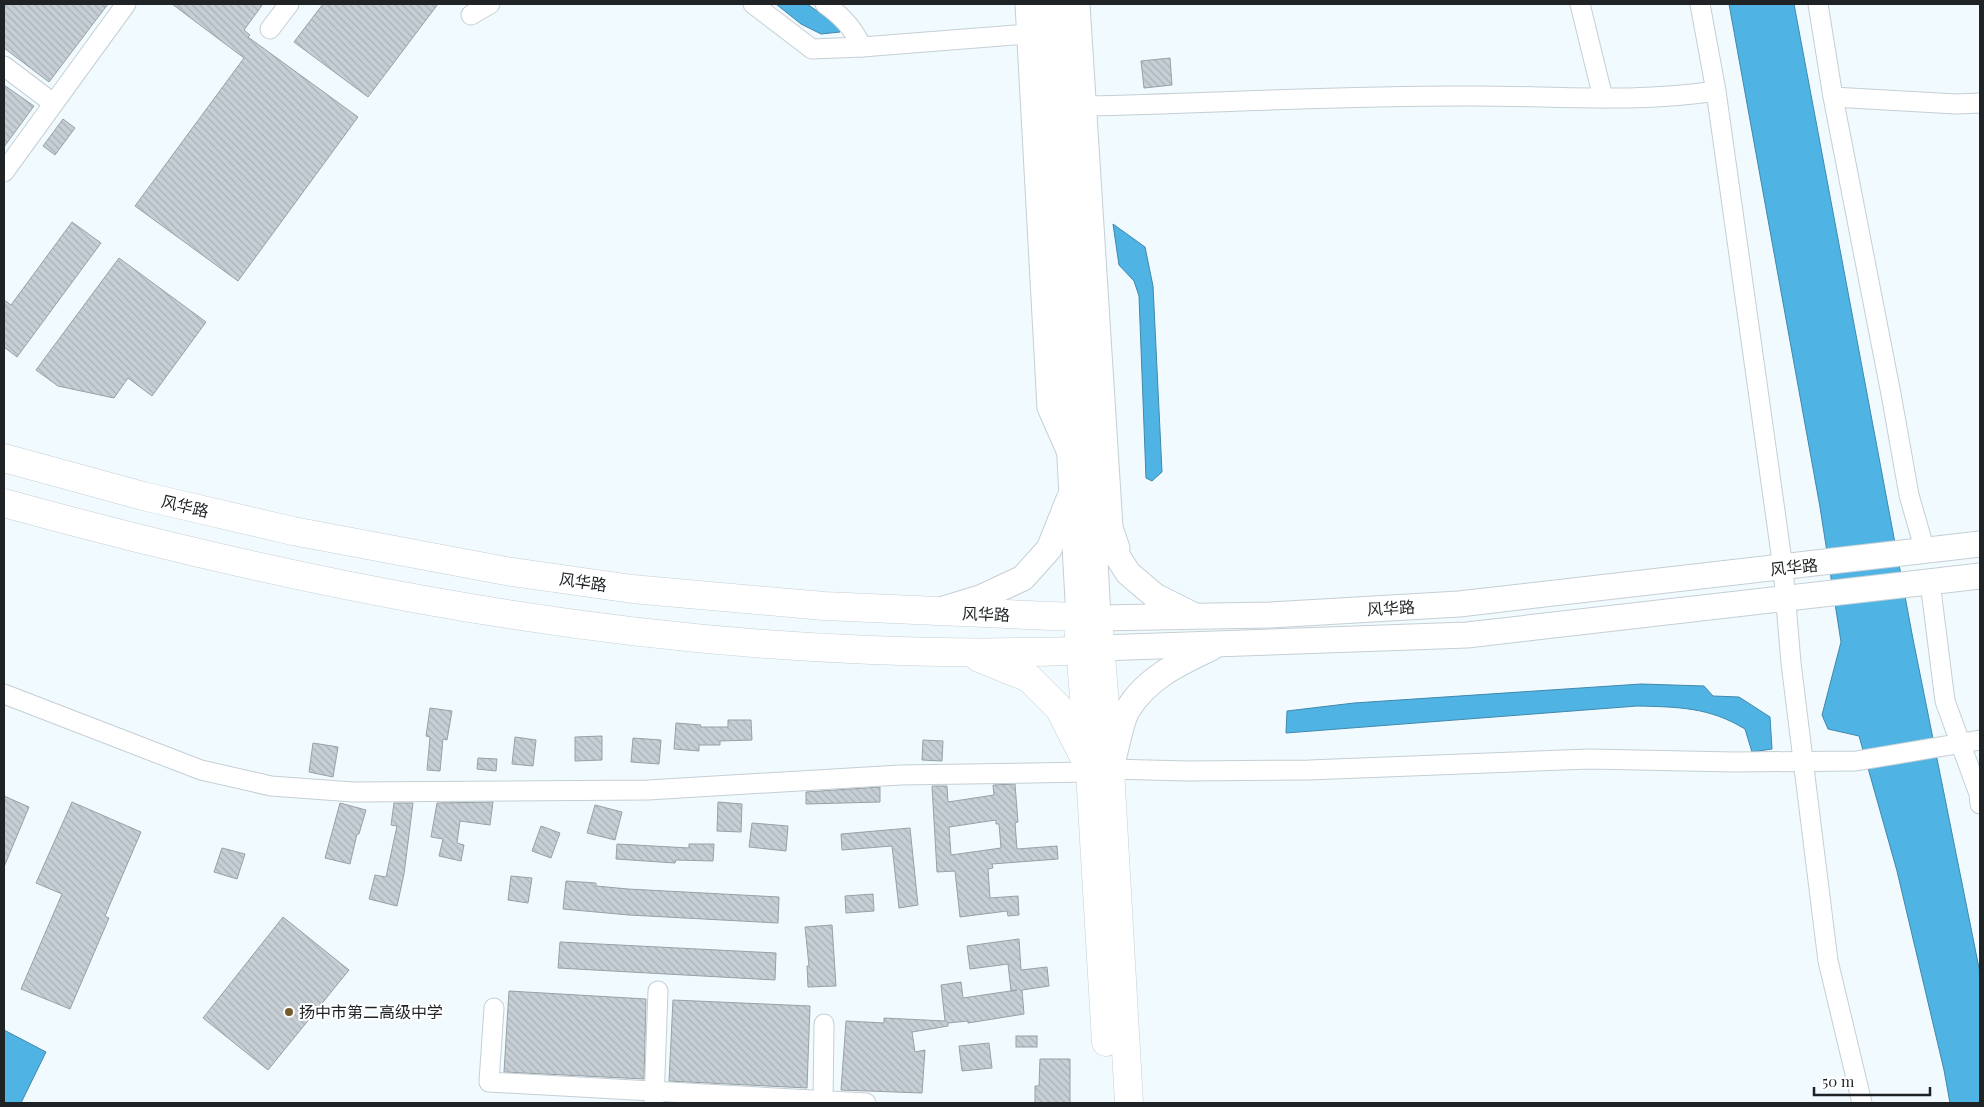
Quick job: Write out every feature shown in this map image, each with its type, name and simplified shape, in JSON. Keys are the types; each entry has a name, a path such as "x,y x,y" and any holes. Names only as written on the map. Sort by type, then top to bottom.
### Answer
{"highway":[{"name":"风华路","path":"4,458 143,496 293,531 506,571 632,588 824,606 1089,618"},
{"name":"风华路","path":"4,503 130,538 291,575 504,614 652,634 825,648 968,653 1090,650"},
{"path":"1089,618 1090,650 1129,1103"},
{"path":"968,653 1028,678 1035,684 1059,708 1100,770 1110,1103"}],"main road":[{"path":"1058,14 1070,461 1072,492 1089,618"},
{"path":"1058,14 1081,295 1093,516 1089,618"},
{"path":"934,612 980,598 1023,578 1049,549 1072,492"},
{"path":"1093,516 1128,573 1155,596 1196,616"},
{"name":"风华路","path":"1089,618 1270,615 1459,604 1980,544"},
{"path":"1916,552 1923,583"},
{"name":"风华路","path":"1090,650 1221,643 1467,635 1980,576"},
{"path":"1100,770 1127,710 1150,682 1179,662 1221,643"}],"street":[{"path":"4,172 124,4"},
{"path":"270,29 289,4"},
{"path":"471,14 490,4"},
{"path":"753,4 812,48 862,47 1058,14"},
{"path":"825,4 838,13 854,30 862,47"},
{"path":"1025,4 1058,14"},
{"path":"1580,4 1603,98"},
{"path":"1700,4 1716,91 1796,597 1791,663 1828,961 1862,1103"},
{"path":"1818,4 1891,394 1916,552"},
{"path":"1058,14 1087,106 1113,527 1128,573"},
{"path":"4,66 53,104"},
{"path":"1087,106 1462,96 1603,98 1682,96 1716,91"},
{"path":"1834,97 1956,104 1980,103"},
{"path":"1923,583 1945,701 1959,744 1979,794 1980,804"},
{"path":"4,694 201,770 271,786 353,792 648,790 900,775 1100,770 1309,770 1589,759 1734,762 1856,761 1980,740"},
{"path":"654,1097 658,991"},
{"path":"494,1008 489,1082 654,1097 866,1103"},
{"path":"823,1102 824,1024"}],"water":[{"path":"776,4 807,4 839,26 840,32 821,34 801,24"},
{"path":"1729,4 1794,4 1913,639 1980,973 1980,1103 1950,1103 1944,1070 1897,871 1859,736 1828,729 1822,715 1841,642 1820,507"},
{"path":"1113,224 1145,247 1153,286 1162,472 1152,481 1146,478 1139,296 1134,281 1119,265"},
{"path":"1641,684 1704,686 1713,696 1739,697 1770,717 1772,749 1752,752 1745,729 1719,716 1680,708 1652,706 1286,733 1287,711 1354,703"},
{"path":"4,1030 46,1052 21,1103 4,1103"}],"building":[{"path":"4,4 108,4 49,82 4,48"},
{"path":"172,4 263,4 244,30 250,35 248,37 358,117 238,281 135,206 244,58"},
{"path":"323,4 438,4 368,97 294,42"},
{"path":"1170,58 1172,85 1144,88 1141,61"},
{"path":"4,85 34,106 4,147"},
{"path":"63,119 75,128 55,155 43,146"},
{"path":"72,222 101,243 17,357 4,347 4,300 11,305"},
{"path":"119,258 206,322 152,396 128,378 114,398 58,386 36,370"},
{"path":"430,708 452,711 447,740 443,739 440,771 427,770 430,737 426,736"},
{"path":"728,720 751,720 752,740 720,741 720,745 699,745 699,751 674,749 676,723 701,725 700,727 728,727"},
{"path":"602,736 602,760 575,761 575,737"},
{"path":"515,737 536,740 533,766 512,764"},
{"path":"633,738 661,740 659,764 631,762"},
{"path":"923,740 943,741 942,761 922,760"},
{"path":"313,743 338,747 333,777 309,772"},
{"path":"478,758 497,759 496,771 477,769"},
{"path":"1015,784 1018,822 1015,823 1017,849 1057,846 1058,859 992,864 993,868 988,869 990,898 1018,896 1019,915 1008,916 1007,911 960,917 955,871 937,872 932,786 947,786 948,802 994,795 993,785","holes":["996,820 996,824 999,824 1001,848 951,855 949,827"]},
{"path":"880,787 880,802 806,804 806,792"},
{"path":"4,796 29,807 4,867"},
{"path":"72,802 141,832 105,916 109,918 70,1009 21,989 62,894 36,883"},
{"path":"493,802 490,825 460,821 457,843 464,845 461,861 439,856 443,839 431,837 437,803"},
{"path":"718,802 742,804 741,832 717,831"},
{"path":"340,803 366,810 359,834 357,834 350,864 325,858"},
{"path":"394,803 413,803 404,874 397,906 369,899 375,875 386,877 397,826 391,825"},
{"path":"595,805 622,812 615,840 587,833"},
{"path":"752,823 788,826 786,851 749,847"},
{"path":"541,826 560,833 551,858 532,851"},
{"path":"910,828 918,905 899,908 892,846 842,850 841,834"},
{"path":"617,844 689,848 689,844 714,844 713,861 676,860 675,863 616,859"},
{"path":"222,848 245,854 237,879 214,872"},
{"path":"511,876 532,878 528,903 508,900"},
{"path":"566,881 596,883 596,886 628,889 779,897 778,923 629,915 563,909"},
{"path":"873,894 874,911 846,913 845,896"},
{"path":"283,917 349,970 268,1070 203,1018"},
{"path":"832,925 836,986 808,987 807,966 809,966 805,927"},
{"path":"1019,939 1021,970 1047,967 1049,986 1022,990 1024,1014 968,1023 968,1021 948,1023 948,1026 912,1032 915,1052 925,1050 922,1093 841,1090 846,1021 884,1023 884,1018 945,1021 941,985 961,982 963,998 1011,991 1008,964 970,969 967,946"},
{"path":"560,942 776,953 775,980 558,968"},
{"path":"509,991 646,999 644,1079 504,1072"},
{"path":"673,1000 810,1006 807,1088 669,1081"},
{"path":"1016,1036 1037,1036 1037,1047 1016,1047"},
{"path":"989,1043 992,1068 962,1071 959,1046"},
{"path":"1040,1059 1070,1059 1070,1103 1035,1103 1035,1086 1039,1086"}],"place":[{"name":"扬中市第二高级中学","path":"289,1012"}]}
